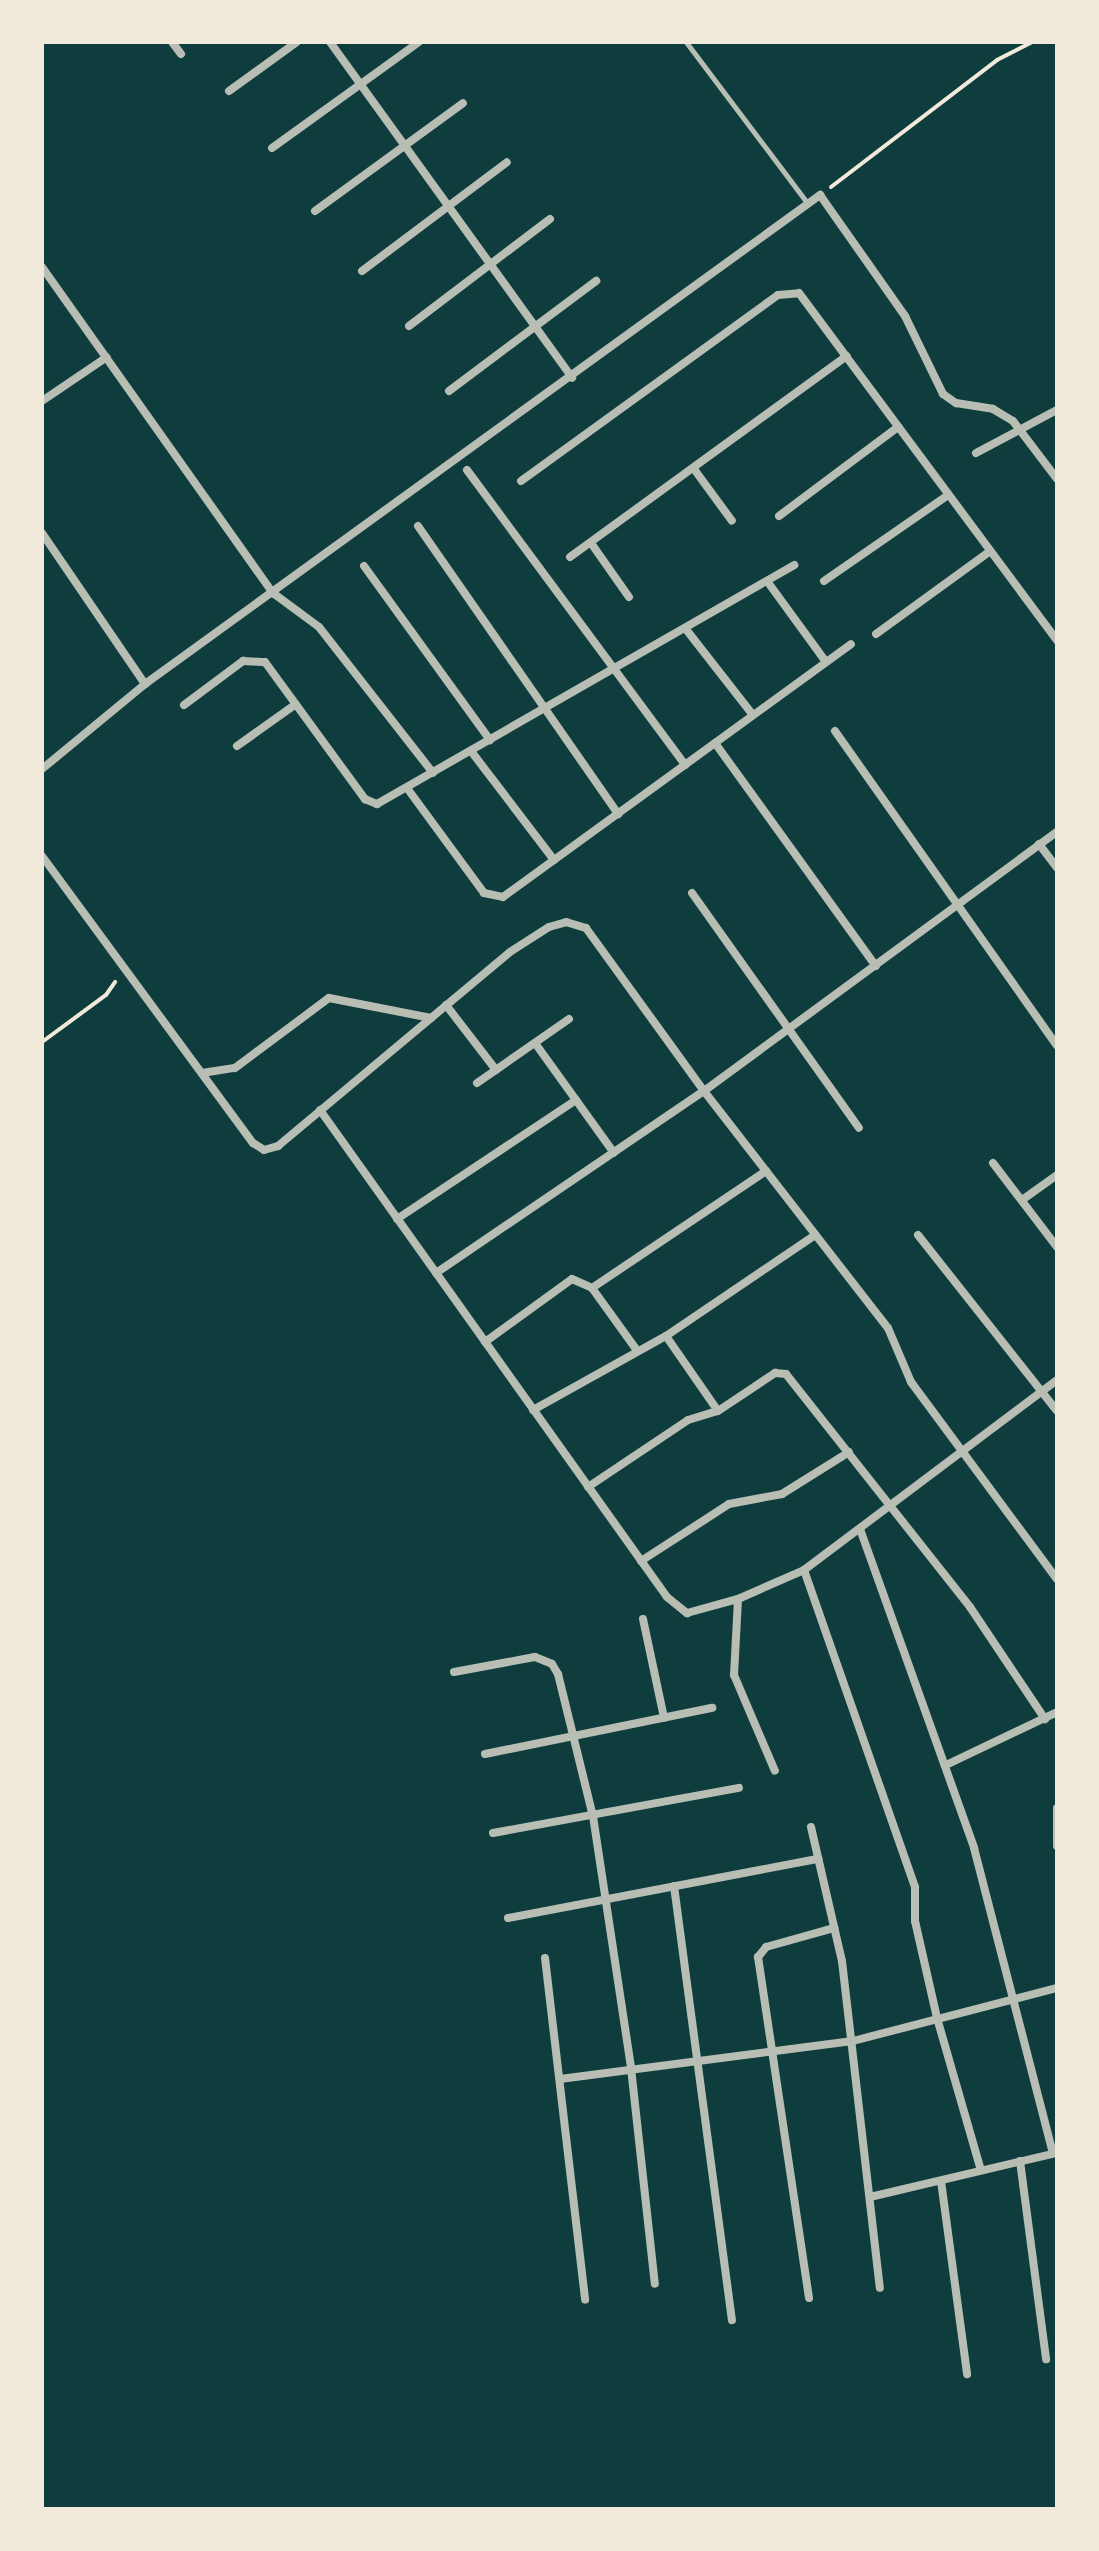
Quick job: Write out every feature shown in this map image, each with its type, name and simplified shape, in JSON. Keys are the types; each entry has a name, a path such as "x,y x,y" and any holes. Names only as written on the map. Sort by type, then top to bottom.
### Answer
{"street":[{"path":"172,42 181,54"},
{"path":"229,91 297,42"},
{"path":"330,42 572,378"},
{"path":"272,148 419,42"},
{"path":"315,211 463,103"},
{"path":"362,271 507,162"},
{"path":"42,769 145,684 572,378 820,195 910,323 943,394 956,403 1000,412 1020,430 1057,479"},
{"path":"409,326 550,219"},
{"path":"42,267 273,593 319,627 433,773"},
{"path":"449,391 596,281"},
{"path":"521,481 778,295 789,291 806,299 1057,641"},
{"path":"570,557 847,356"},
{"path":"42,401 107,357"},
{"path":"976,453 1057,410"},
{"path":"779,516 898,427"},
{"path":"694,469 732,521"},
{"path":"467,470 685,765"},
{"path":"824,581 948,495"},
{"path":"418,526 618,814"},
{"path":"42,533 145,684"},
{"path":"591,543 629,597"},
{"path":"876,634 989,552"},
{"path":"184,705 250,658 265,662 365,799 377,804 794,565"},
{"path":"364,566 490,740"},
{"path":"767,581 826,662"},
{"path":"685,628 753,715"},
{"path":"407,788 489,898 503,897 851,644"},
{"path":"237,746 296,704"},
{"path":"835,731 1057,1046"},
{"path":"715,743 876,966"},
{"path":"471,751 554,860"},
{"path":"436,1273 704,1091 1057,832"},
{"path":"1039,844 1057,868"},
{"path":"42,856 253,1143 264,1150 320,1110 532,937 575,923 597,938 704,1091 888,1328 911,1382 965,1450 1057,1579"},
{"path":"692,893 859,1128"},
{"path":"202,1073 235,1068 329,998 363,1000 431,1018"},
{"path":"446,1005 496,1070"},
{"path":"477,1083 569,1019"},
{"path":"535,1043 614,1153"},
{"path":"397,1219 576,1100"},
{"path":"320,1110 667,1597 687,1613 738,1599 804,1570 892,1507 1057,1380"},
{"path":"993,1163 1057,1247"},
{"path":"592,1288 766,1171"},
{"path":"1022,1200 1057,1175"},
{"path":"533,1410 636,1349 666,1336 815,1235"},
{"path":"918,1235 1057,1411"},
{"path":"485,1342 572,1279 592,1288 636,1349"},
{"path":"666,1336 718,1411"},
{"path":"588,1487 688,1420 718,1411 781,1372 849,1452 970,1607 1045,1719"},
{"path":"641,1561 729,1504 782,1494 849,1452"},
{"path":"860,1529 946,1765 1015,1999 1055,2153 870,2197"},
{"path":"804,1570 915,1887 915,1921 937,2018 981,2170"},
{"path":"738,1599 734,1675 775,1771"},
{"path":"643,1619 664,1718"},
{"path":"454,1672 545,1658 558,1674 593,1816 631,2068 655,2284"},
{"path":"485,1754 574,1739 712,1708"},
{"path":"946,1765 1057,1712"},
{"path":"493,1833 739,1788"},
{"path":"1057,1808 1057,1846"},
{"path":"811,1827 834,1928 853,2041 880,2288"},
{"path":"508,1918 818,1859"},
{"path":"674,1886 700,2060 732,2320"},
{"path":"809,2298 768,2052 761,1951 834,1928"},
{"path":"545,1958 585,2300"},
{"path":"560,2079 853,2041 1057,1988"},
{"path":"1020,2161 1046,2359"},
{"path":"941,2181 967,2374"}],"lane":[{"path":"686,42 808,204"}],"path":[{"path":"820,195 997,60 1032,42"},
{"path":"42,1042 106,995 121,960"}]}
